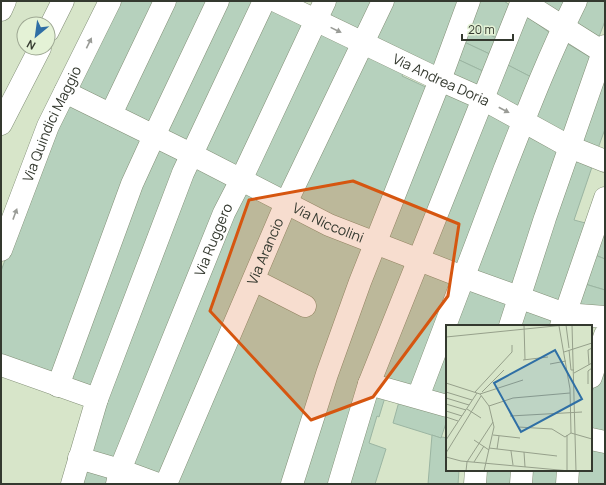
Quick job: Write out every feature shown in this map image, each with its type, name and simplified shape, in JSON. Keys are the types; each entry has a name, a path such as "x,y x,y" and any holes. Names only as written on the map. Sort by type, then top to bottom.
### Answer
{"street":[{"path":"1,10 5,1"},
{"path":"56,16 63,1"},
{"name":"Via Quindici Maggio","path":"1,250 48,126 110,1"},
{"path":"111,114 165,1"},
{"path":"58,386 132,184 218,1"},
{"path":"72,484 97,399 182,173 264,1"},
{"name":"Via Andrea Doria","path":"276,1 321,11 362,43 483,99 524,120 570,147 605,161"},
{"name":"Via Arancio","path":"166,484 286,204 383,1"},
{"path":"292,484 327,374 375,244 440,80 469,1"},
{"path":"339,484 369,384 522,1 563,27 604,49 510,325"},
{"path":"418,397 524,120 563,27 576,1"},
{"name":"Via Ruggero","path":"119,477 224,213 321,11"},
{"path":"1,124 36,56"},
{"name":"Via Niccolini","path":"65,92 191,154 329,225 375,244 419,259 519,298 563,320 605,317"},
{"path":"563,320 605,198"},
{"path":"254,280 305,306"},
{"path":"592,374 605,335"},
{"path":"1,365 97,399"},
{"path":"369,384 446,406"},
{"path":"592,439 605,442"},
{"path":"79,458 119,477 158,484"},
{"path":"475,484 476,471"},
{"path":"521,484 522,471"},
{"path":"567,484 568,471"}],"highlighted area":[{"path":"353,181 459,224 448,296 373,397 311,420 210,311 249,200"}],"building":[{"path":"116,1 160,1 107,108 72,92"},
{"path":"169,1 213,1 151,130 116,113"},
{"path":"222,1 258,1 188,149 159,135"},
{"path":"331,1 378,1 361,37 324,18"},
{"path":"388,1 464,1 439,74 369,41"},
{"path":"477,1 504,1 514,8 501,40 468,25"},
{"path":"530,1 569,1 560,19"},
{"path":"583,1 605,1 605,21 597,42 570,26"},
{"path":"269,2 310,22 239,175 197,152"},
{"path":"524,14 554,36 535,79 504,63"},
{"path":"468,25 501,40 494,56 462,41"},
{"path":"317,28 356,47 285,198 248,178"},
{"path":"462,41 494,56 487,73 455,58"},
{"path":"563,41 593,59 567,139 530,119"},
{"path":"365,49 405,69 402,76 430,89 372,239 291,202"},
{"path":"455,58 487,73 480,90 450,74"},
{"path":"504,63 535,79 522,110 491,94"},
{"path":"605,66 605,129 597,151 578,144"},
{"path":"442,89 474,105 414,252 382,240"},
{"path":"67,101 146,139 54,381 1,360 1,271 53,129"},
{"path":"483,109 515,125 458,270 424,257"},
{"path":"527,129 563,148 514,291 470,273"},
{"path":"155,143 185,157 93,393 64,384"},
{"path":"576,153 593,164 574,220 589,224 560,308 528,297"},
{"path":"193,160 235,181 117,464 86,452"},
{"path":"244,186 279,206 162,482 127,468"},
{"path":"287,211 368,248 287,484 171,484 257,279"},
{"path":"605,225 605,259 595,255"},
{"path":"377,249 412,263 333,484 296,484"},
{"path":"595,255 605,259 605,290 585,284"},
{"path":"421,264 457,282 414,389 376,383"},
{"path":"585,284 605,290 605,308 578,304"},
{"path":"466,287 511,303 504,325 451,325"},
{"path":"525,304 557,316 554,325 517,325"},
{"path":"446,339 446,400 427,394"},
{"path":"605,355 605,437 592,434 592,392"},
{"path":"374,389 386,394 379,417 377,416 369,443 386,449 375,484 345,484"},
{"path":"400,398 446,412 446,423 441,438 393,423"},
{"path":"432,435 446,438 446,471 459,471 458,484 428,484"},
{"path":"592,446 605,448 605,484 572,484 573,471 592,471"},
{"path":"83,464 114,474 111,484 78,484"},
{"path":"483,471 515,471 514,484 482,484"},
{"path":"528,471 561,471 560,484 527,484"}]}
